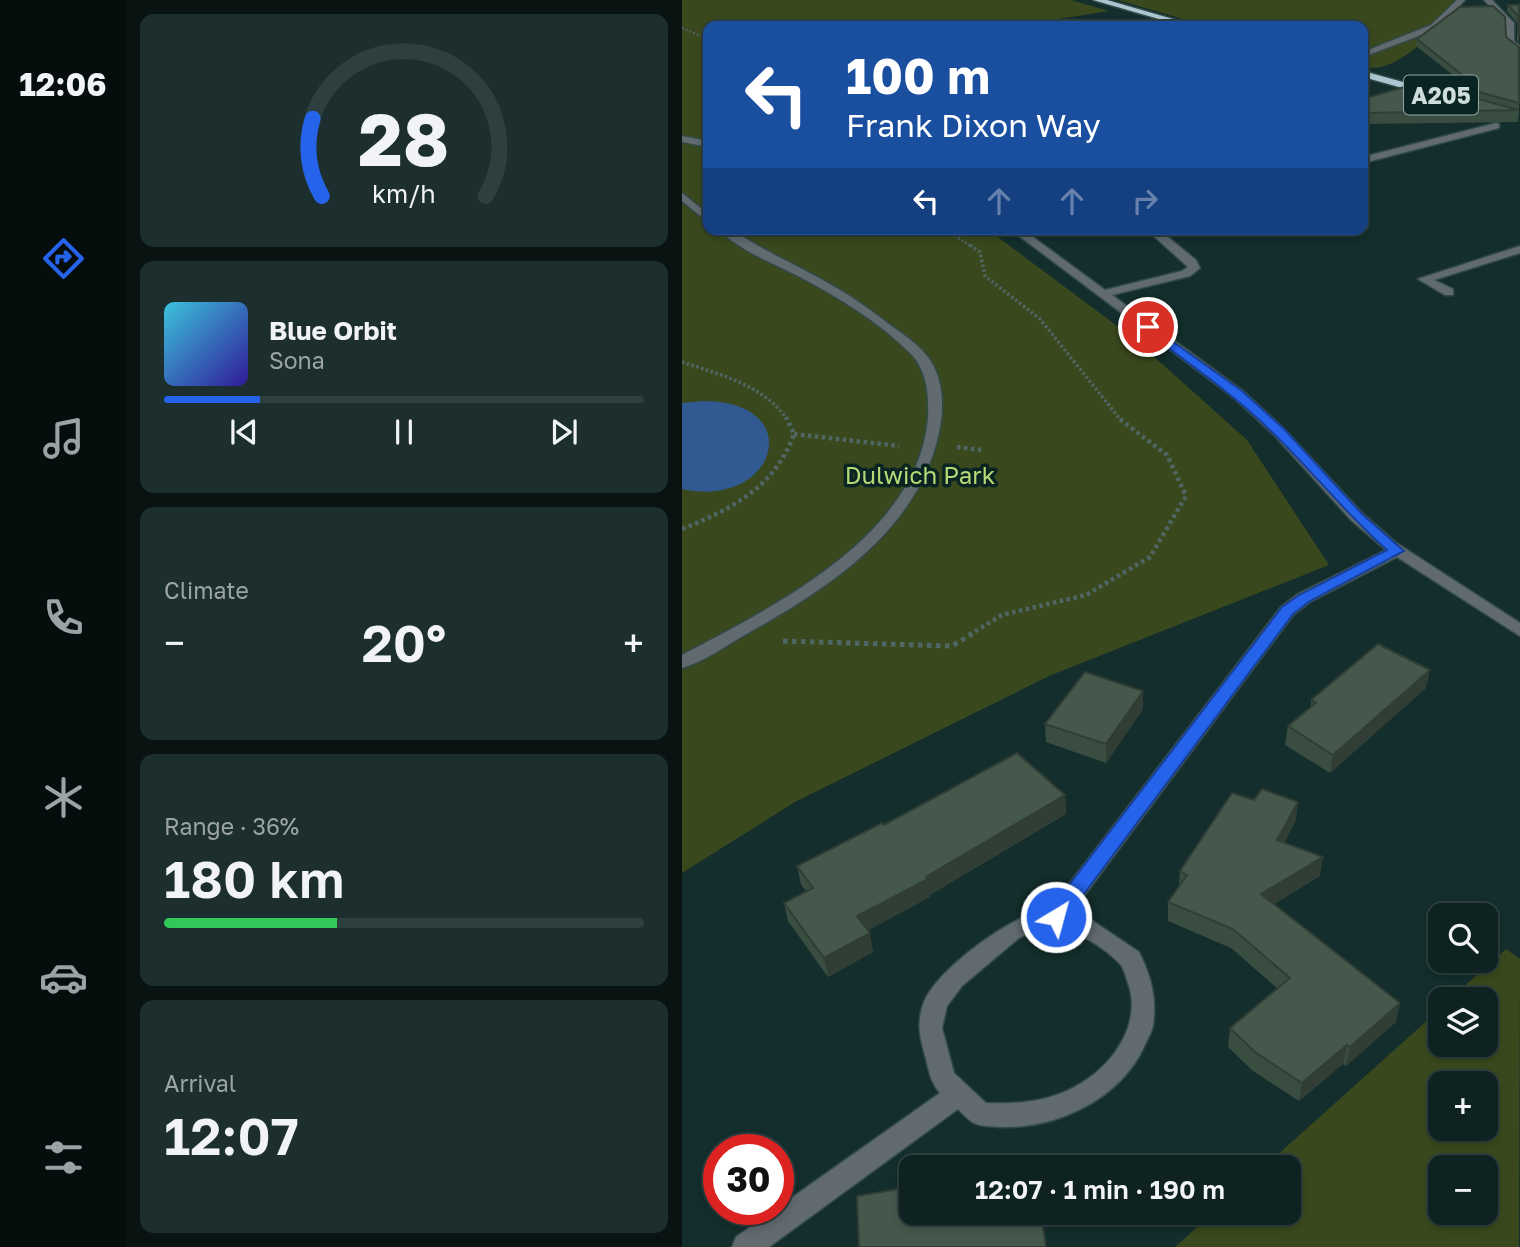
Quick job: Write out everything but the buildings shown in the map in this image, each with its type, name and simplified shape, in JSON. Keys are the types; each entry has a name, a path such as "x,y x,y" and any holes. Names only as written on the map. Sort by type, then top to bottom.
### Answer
{"highway":[{"path":"1097,0 1174,21"},
{"name":"A205","path":"1368,75 1450,98"}],"street":[{"path":"1368,53 1434,27 1461,0"},
{"path":"1488,0 1510,23 1510,42 1520,51"},
{"path":"1368,159 1496,126"},
{"path":"682,139 703,143"},
{"path":"682,196 703,215"},
{"path":"682,662 779,609 860,549 892,519 913,488 931,450 935,413 932,382 925,363 908,344 829,288 734,235"},
{"path":"1023,235 1238,394 1279,432 1357,517 1397,551 1520,631"},
{"path":"1103,294 1186,274 1194,268 1192,262 1158,235"},
{"path":"1449,292 1424,279 1520,249"},
{"path":"1056,917 1287,611 1304,598 1397,551"},
{"path":"1056,917 1079,923 1131,959 1143,992 1141,1027 1124,1062 1093,1090 1069,1102 1025,1116 980,1114 959,1094 943,1079 930,1028 936,1002 954,979 1011,932 1039,918 1056,917"},
{"path":"746,1247 959,1094"}],"path":[{"path":"682,28 703,37"},
{"path":"724,640 952,646 1002,615 1086,595 1150,557 1185,496 1167,455 1114,415 1040,319 985,276 980,252 954,235"},
{"path":"682,362 744,383 767,397 782,409 794,434 789,457 774,476 733,505 682,529"},
{"path":"794,434 931,450"}],"green space":[{"name":"Dulwich Park","path":"682,0 1071,0 1109,11 1045,21 703,21 703,235 995,235 1132,337 1247,440 1329,565 1049,676 795,802 682,873"},
{"path":"1118,0 1466,0 1419,46 1391,64 1377,68 1368,67 1368,21 1190,21"},
{"path":"1506,949 1520,959 1519,1247 1175,1247 1200,1225 1301,1225 1301,1155 1277,1155 1428,1020 1428,1057 1498,1057 1498,987 1463,987 1479,973 1498,973 1498,956"}],"water":[{"path":"704,401 737,406 758,418 768,435 768,453 758,471 740,484 714,491 682,489 682,403"}],"route":[{"path":"1056,917 1281,617 1304,598 1397,551 1357,517 1279,432 1238,394 1148,327"}]}
